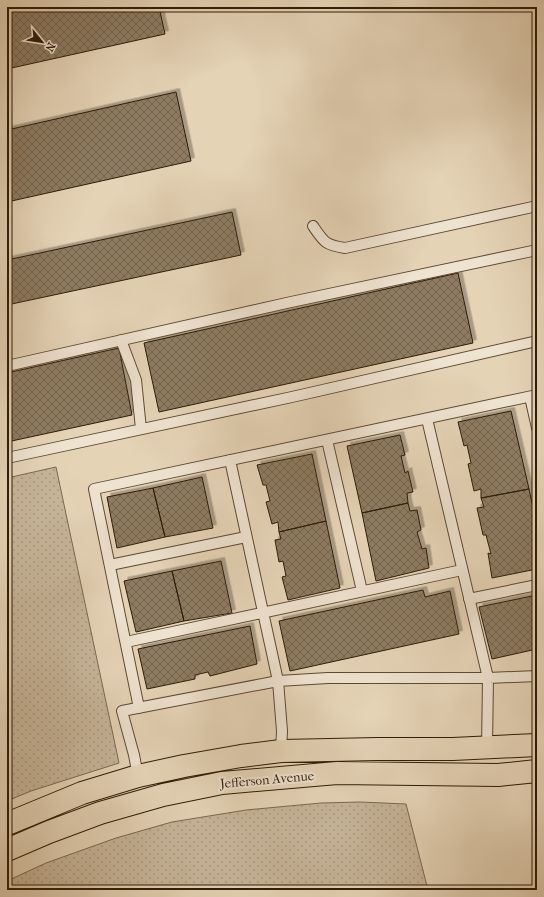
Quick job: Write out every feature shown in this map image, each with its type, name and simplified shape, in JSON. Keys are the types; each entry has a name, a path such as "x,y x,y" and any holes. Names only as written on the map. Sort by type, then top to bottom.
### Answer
{"main road":[{"name":"Jefferson Avenue","path":"7,824 82,793 138,776 241,756 281,751 454,749 537,745"},
{"path":"163,795 202,777 277,761 281,751"},
{"name":"Jefferson Avenue","path":"7,850 100,813 163,795 222,783 337,773 498,775 537,771"}],"lane":[{"path":"313,226 323,240 333,246 345,248 537,206"},
{"path":"7,366 291,302 537,250"},
{"path":"121,340 136,380 141,429"},
{"path":"7,458 300,395 537,341"},
{"path":"139,708 94,489 533,396 537,428"},
{"path":"427,419 488,678 486,748"},
{"path":"327,440 362,591"},
{"path":"230,460 278,681 282,731 281,751"},
{"path":"110,565 246,537"},
{"path":"126,642 462,570"},
{"path":"469,599 537,585"},
{"path":"138,776 122,711 278,681 328,678 488,678 537,676"}],"shaded area":[{"path":"56,467 119,763 31,791 7,801 7,478"},
{"path":"360,802 406,804 428,890 7,890 7,881 46,863 116,838 172,822 246,810 321,803"}],"building":[{"path":"7,7 159,7 165,34 7,69"},
{"path":"176,92 191,161 7,202 7,130"},
{"path":"232,212 241,255 7,305 7,260"},
{"path":"458,273 473,343 159,412 144,343"},
{"path":"119,348 132,415 7,442 7,373"},
{"path":"511,411 529,489 481,498 481,489 474,491 468,464 471,463 467,445 464,446 458,422"},
{"path":"400,435 405,455 401,456 405,473 408,471 413,492 407,493 408,503 362,513 347,446"},
{"path":"312,454 326,521 279,532 278,522 272,524 266,502 270,501 266,485 263,485 257,465"},
{"path":"202,477 213,528 165,537 153,488"},
{"path":"153,488 165,537 117,548 107,497"},
{"path":"529,489 537,527 537,569 492,578 488,553 491,554 486,535 483,535 477,508 484,507 481,498"},
{"path":"408,503 410,511 417,510 421,530 417,532 422,549 426,548 429,568 376,581 362,513"},
{"path":"326,521 340,588 288,600 282,577 286,576 283,561 279,562 275,540 281,539 279,532"},
{"path":"221,561 232,613 184,621 172,571"},
{"path":"172,571 184,621 136,632 124,581"},
{"path":"423,590 425,597 450,591 459,634 290,671 279,621"},
{"path":"537,595 537,649 492,659 479,607"},
{"path":"250,626 257,664 210,676 208,672 195,675 195,679 147,689 138,649"}]}
